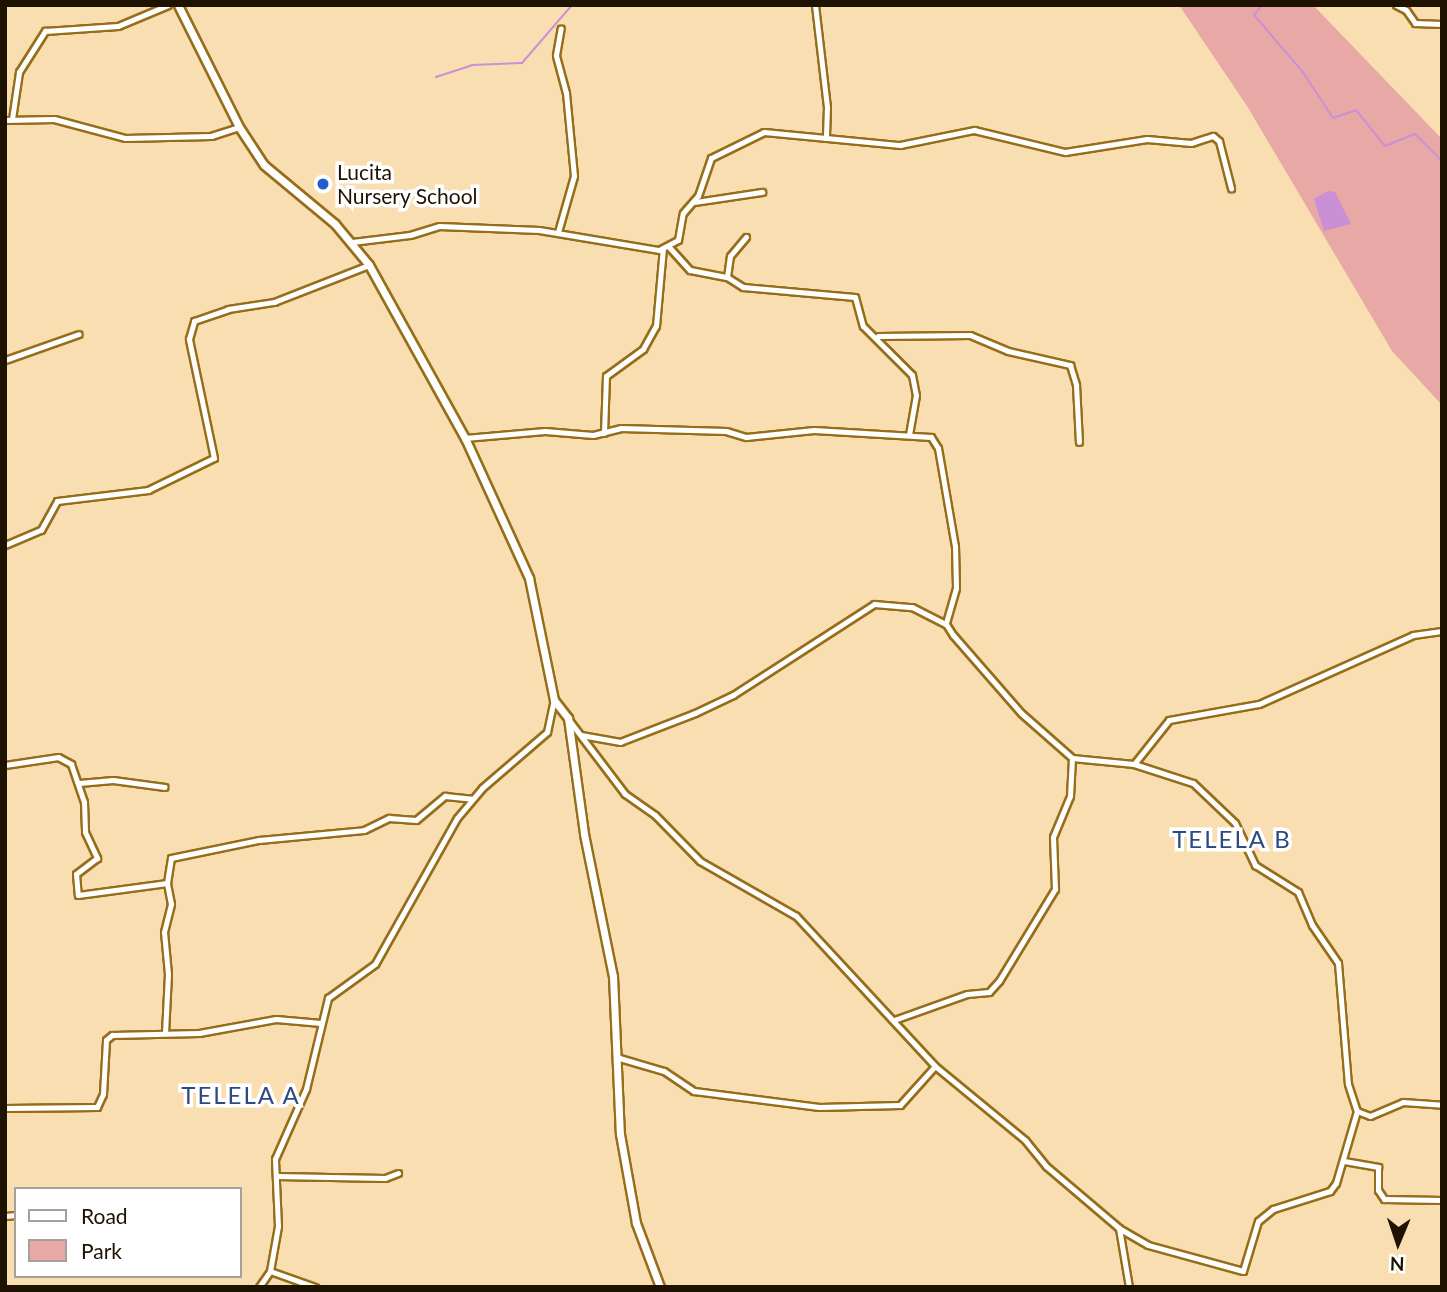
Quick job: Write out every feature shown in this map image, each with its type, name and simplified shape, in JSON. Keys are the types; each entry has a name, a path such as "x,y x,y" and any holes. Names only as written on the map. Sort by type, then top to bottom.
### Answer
{"street":[{"path":"168,5 118,26 45,31 19,72 9,119 54,119 125,138 211,136 239,127"},
{"path":"178,5 239,127 271,174 352,242 369,265 465,438 529,578 554,700 547,732 472,799 415,888 376,964 331,994 321,1023 306,1089 276,1155 279,1216 270,1271 259,1287"},
{"path":"816,5 827,107 826,138"},
{"path":"1396,5 1406,10 1415,23 1442,24"},
{"path":"558,232 574,176 566,93 556,55 561,28"},
{"path":"352,242 410,235 439,226 558,232 651,251 666,248 678,240 683,213 695,202 716,152 764,132 900,145 974,130 1065,152 1147,139 1191,143 1213,136 1219,141 1231,188"},
{"path":"695,202 762,192"},
{"path":"727,277 730,256 746,237"},
{"path":"666,248 690,270 727,277 752,289 792,288 855,297 863,326 878,337 912,375 916,395 909,433"},
{"path":"604,433 606,376 643,349 656,326 666,248"},
{"path":"5,545 41,530 57,501 148,490 214,458 189,339 194,321 229,309 274,302 369,265"},
{"path":"5,360 52,348 79,334"},
{"path":"878,337 970,335 1016,353 1070,365 1076,384 1079,442"},
{"path":"465,438 545,431 604,433 621,428 726,430 746,437 814,430 909,433 936,441 955,546 956,588 946,624"},
{"path":"554,700 568,718 581,736 625,794 655,814 701,861 796,916 935,1066 1025,1140 1045,1164 1119,1228 1148,1245 1243,1271 1258,1221 1273,1209 1330,1191 1344,1161 1357,1111 1348,1084 1338,963 1312,925 1298,892 1255,865 1235,823 1193,783 1134,764 1101,764 1072,758 1021,713 946,624 912,607 864,607 733,695 695,713 620,742 581,736"},
{"path":"1134,764 1169,720 1259,704 1413,635 1442,631"},
{"path":"568,718 584,834 613,976 616,1108 636,1223 660,1287"},
{"path":"5,765 63,758 79,783 85,832 97,858 76,874 78,895 167,883"},
{"path":"894,1020 967,994 989,992 999,981 1055,889 1053,837 1070,796 1072,758"},
{"path":"79,783 113,780 164,787"},
{"path":"166,1033 168,974 164,932 171,904 167,883 174,856 259,840 364,830 389,818 416,820 445,796 472,799"},
{"path":"5,1108 97,1107 103,1094 108,1038 122,1033 212,1032 276,1019 321,1023"},
{"path":"614,1056 664,1071 694,1091 807,1106 900,1105 935,1066"},
{"path":"1357,1111 1370,1116 1403,1101 1442,1105"},
{"path":"1344,1161 1377,1167 1378,1190 1384,1199 1442,1200"},
{"path":"276,1176 385,1178 398,1173"},
{"path":"1119,1228 1129,1287"},
{"path":"270,1271 315,1287"}],"green space":[{"path":"1179,5 1313,5 1442,139 1442,405 1392,351 1247,106"}],"shaded area":[{"path":"1328,191 1335,192 1351,224 1324,231 1314,199"}],"waterway":[{"path":"436,77 472,65 522,63 572,5"},
{"path":"1262,5 1254,15 1302,71 1333,118 1356,110 1385,146 1415,134 1442,161"}],"place":[{"name":"Lucita Nursery School","path":"323,184"}],"district":[{"name":"TELELA B","path":"1232,839"},
{"name":"TELELA A","path":"241,1095"}]}
